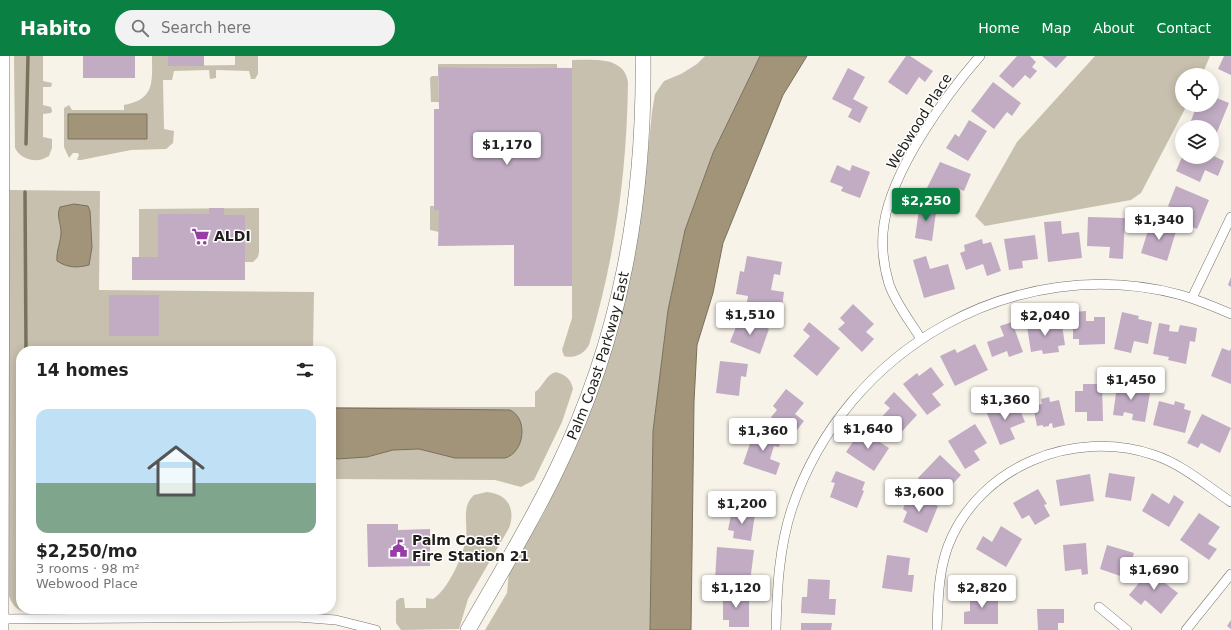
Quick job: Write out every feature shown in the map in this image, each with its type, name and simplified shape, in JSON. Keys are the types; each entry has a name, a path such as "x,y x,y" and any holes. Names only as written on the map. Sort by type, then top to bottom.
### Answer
{"main road":[{"path":"1,624 2,56"},
{"name":"Palm Coast Parkway East","path":"468,630 558,469 581,416 605,346 624,273 636,208 643,123 643,56"}],"street":[{"name":"Webwood Place","path":"921,339 897,301 890,285 883,256 884,224 894,191 912,155 947,99 980,56"},
{"path":"1192,298 1231,217"},
{"path":"776,630 778,574 784,540 792,509 811,463 835,423 856,396 882,369 921,339 979,308 1014,296 1047,289 1093,285 1126,286 1163,291 1192,298 1231,314"},
{"path":"937,630 941,573 948,547 961,522 978,499 997,482 1018,467 1041,456 1066,449 1092,446 1119,447 1144,452 1177,466 1231,502"},
{"path":"1186,630 1231,574"},
{"path":"1099,607 1127,630"},
{"path":"1,624 296,617 336,620 376,630"}],"shaded area":[{"path":"14,56 43,56 43,81 52,83 51,87 43,87 43,105 51,107 52,111 51,113 43,114 43,137 52,139 52,148 49,156 39,160 30,160 25,158 15,148"},
{"path":"152,56 168,56 169,66 235,65 235,56 258,56 258,74 255,79 251,79 249,71 216,70 216,78 210,79 209,70 174,71 172,80 163,80 164,129 174,131 173,143 166,149 131,150 81,160 77,160 79,155 78,153 73,153 69,158 64,147 64,108 69,105 72,110 124,110 124,105 141,99 150,88","holes":["68,114 147,114 147,139 68,139"]},
{"path":"705,56 760,56 713,153 685,230 668,310 653,431 650,630 485,630 507,593 509,572 544,513 568,463 586,420 606,362 628,287 646,173 655,94 664,81 681,74 697,64"},
{"path":"760,56 807,56 783,95 723,243 713,293 697,345 694,402 691,630 650,630 653,431 668,310 685,230 713,153"},
{"path":"1095,56 1210,56 1205,68 1175,68 1175,112 1183,112 1179,120 1175,120 1175,128 1141,193 1131,200 985,226 975,216 1017,142"},
{"path":"572,60 607,61 621,68 628,82 622,182 613,247 606,280 589,345 582,353 568,357 564,356 562,350 572,318"},
{"path":"438,64 557,64 557,68 438,67"},
{"path":"432,76 438,76 439,102 431,102 430,78"},
{"path":"68,114 147,114 147,139 68,139"},
{"path":"9,190 100,191 99,290 314,292 313,346 16,346 16,607 7,590"},
{"path":"74,204 88,206 90,211 92,247 89,265 80,267 69,266 57,261 61,232 59,210 60,207"},
{"path":"430,206 434,206 439,210 439,232 430,230"},
{"name":"ALDI","path":"259,208 259,252 258,257 253,262 139,263 139,209"},
{"path":"556,372 568,378 573,389 562,422 534,480 521,487 495,480 336,479 336,407 535,407 535,392 552,373"},
{"path":"336,408 510,410 516,414 522,428 520,443 511,455 505,458 455,458 419,449 393,450 367,457 337,459"},
{"path":"487,492 494,493 505,499 511,509 511,521 509,528 468,599 459,629 401,630 396,623 396,601 400,598 404,598 405,608 426,608 426,598 433,599 439,595 454,572 464,546 466,539 466,510 470,500 474,495"}],"building":[{"path":"83,56 135,56 135,78 83,78"},
{"path":"168,56 204,56 204,66 168,66"},
{"path":"906,56 910,56 933,71 925,82 919,77 907,95 888,82"},
{"path":"1017,56 1030,56 1036,62 1032,67 1037,71 1030,79 1025,75 1013,88 999,76"},
{"path":"1042,56 1067,56 1056,68"},
{"path":"1224,56 1231,56 1231,75 1218,68"},
{"path":"438,67 572,68 572,286 514,286 514,245 438,246 439,210 434,210 434,109 439,109"},
{"path":"848,68 865,77 853,99 868,107 860,123 848,117 852,109 832,99"},
{"path":"993,82 1021,103 1012,116 1007,112 994,129 971,111"},
{"path":"1219,99 1229,103 1219,127 1219,120 1191,120 1194,112 1219,112"},
{"path":"969,120 987,131 968,161 946,148 955,134 959,137"},
{"path":"1219,158 1224,161 1218,176 1205,170 1200,182 1176,171 1179,164 1219,164"},
{"path":"940,162 971,174 964,191 957,188 953,198 927,188"},
{"path":"837,165 850,171 852,165 870,172 860,198 841,191 843,187 830,182"},
{"path":"1176,186 1209,200 1197,229 1169,217 1173,208 1168,206"},
{"path":"920,202 937,205 932,241 915,238"},
{"name":"ALDI","path":"209,208 224,208 224,215 245,215 245,280 132,280 132,257 158,257 158,214 209,214"},
{"path":"1088,217 1125,218 1123,259 1109,258 1110,247 1087,246"},
{"path":"1061,221 1062,234 1079,232 1082,258 1048,262 1044,222"},
{"path":"1161,223 1177,228 1167,261 1141,253 1150,224 1160,227"},
{"path":"1035,235 1038,259 1022,261 1023,268 1009,270 1004,239"},
{"path":"982,239 983,244 991,242 1001,271 987,276 983,264 966,270 960,253 965,251 964,245"},
{"path":"747,256 782,262 780,275 774,274 771,290 784,292 782,308 747,302 748,296 736,294 740,271 744,272"},
{"path":"926,256 930,269 948,264 955,289 924,298 913,260"},
{"path":"1231,277 1231,287 1228,285"},
{"path":"109,295 159,295 159,336 109,336"},
{"path":"853,304 874,324 866,332 874,339 862,352 838,329 845,323 840,318"},
{"path":"1086,311 1086,321 1094,321 1094,317 1105,317 1105,344 1079,345 1079,339 1073,339 1073,312"},
{"path":"1122,312 1139,316 1138,319 1152,322 1148,344 1134,341 1131,353 1114,349"},
{"path":"740,317 769,329 760,354 730,342"},
{"path":"1041,318 1043,328 1062,325 1065,345 1058,346 1059,352 1043,354 1042,350 1031,352 1026,320"},
{"path":"809,322 840,348 817,376 793,356 810,336 803,330"},
{"path":"1012,322 1023,352 1009,357 1007,351 992,357 987,342 1004,336 1000,326"},
{"path":"1159,323 1170,325 1169,331 1178,332 1180,325 1197,328 1195,342 1190,341 1186,364 1168,360 1169,357 1153,354"},
{"path":"975,344 988,370 955,386 940,356 955,349 957,353"},
{"path":"1222,348 1230,351 1231,348 1231,384 1211,376"},
{"path":"720,361 748,364 746,377 741,376 739,396 716,393"},
{"path":"931,367 944,385 932,394 941,405 927,415 903,384 917,373 919,376"},
{"path":"1118,379 1138,382 1137,390 1150,393 1145,422 1132,420 1133,414 1124,412 1123,416 1113,415"},
{"path":"1083,384 1102,384 1103,421 1087,421 1087,412 1075,412 1075,391 1083,391"},
{"path":"786,389 804,403 795,414 804,421 793,435 771,417 777,410 773,406"},
{"path":"894,392 917,415 895,439 877,422 890,408 884,403"},
{"path":"1049,397 1050,402 1059,400 1065,425 1053,428 1052,423 1049,424 1049,426 1037,426 1033,406 1042,404 1041,399"},
{"path":"1159,401 1174,405 1175,401 1185,404 1184,409 1191,411 1185,433 1153,425"},
{"path":"1007,402 1009,406 1017,403 1025,422 1010,428 1015,439 1000,445 986,411"},
{"path":"1202,414 1231,428 1220,453 1201,443 1198,448 1187,443"},
{"path":"975,424 987,443 974,451 980,460 965,469 948,441"},
{"path":"755,429 781,438 779,447 774,446 770,459 780,463 776,475 743,464"},
{"path":"861,430 889,448 874,471 846,452"},
{"path":"940,455 961,475 949,488 952,490 942,501 918,478"},
{"path":"836,471 865,482 862,490 864,491 857,508 830,497 835,483 831,482"},
{"path":"1109,473 1135,477 1131,501 1105,497"},
{"path":"1090,474 1094,501 1060,506 1056,480"},
{"path":"1038,489 1047,504 1044,505 1050,516 1035,525 1029,515 1022,519 1013,503"},
{"path":"1152,493 1169,504 1174,495 1184,502 1169,527 1142,511"},
{"path":"909,494 938,506 927,533 903,522 907,512 903,509"},
{"path":"732,510 755,514 751,541 733,538 734,531 728,530"},
{"path":"1199,513 1220,527 1208,544 1217,549 1209,560 1180,540"},
{"name":"Palm Coast Fire Station 21","path":"367,524 398,524 398,530 430,529 430,566 368,567"},
{"path":"1001,526 1022,539 1006,567 976,549 983,536 992,542"},
{"path":"1086,543 1088,574 1082,575 1081,569 1065,571 1063,545"},
{"path":"1107,545 1134,553 1126,578 1100,569"},
{"path":"717,547 754,550 750,582 715,580"},
{"path":"887,555 910,558 908,575 914,575 912,592 882,588"},
{"path":"1153,566 1169,578 1165,583 1178,593 1161,614 1145,600 1141,605 1129,595"},
{"path":"808,579 830,580 829,599 836,599 835,615 801,613 802,597 807,597"},
{"path":"995,591 995,599 998,599 998,624 964,624 964,612 970,611 970,592"},
{"path":"723,592 749,593 749,627 729,627 729,620 723,620"},
{"path":"1037,609 1064,609 1064,623 1058,623 1058,630 1038,630"},
{"path":"1231,620 1231,629 1227,626"},
{"path":"801,623 832,623 831,630 801,630"}],"waterway":[{"path":"26,144 28,56"},
{"path":"25,192 26,346"}],"place":[{"name":"ALDI","path":"201,236"},
{"name":"Palm Coast Fire Station 21","path":"399,548"}]}
